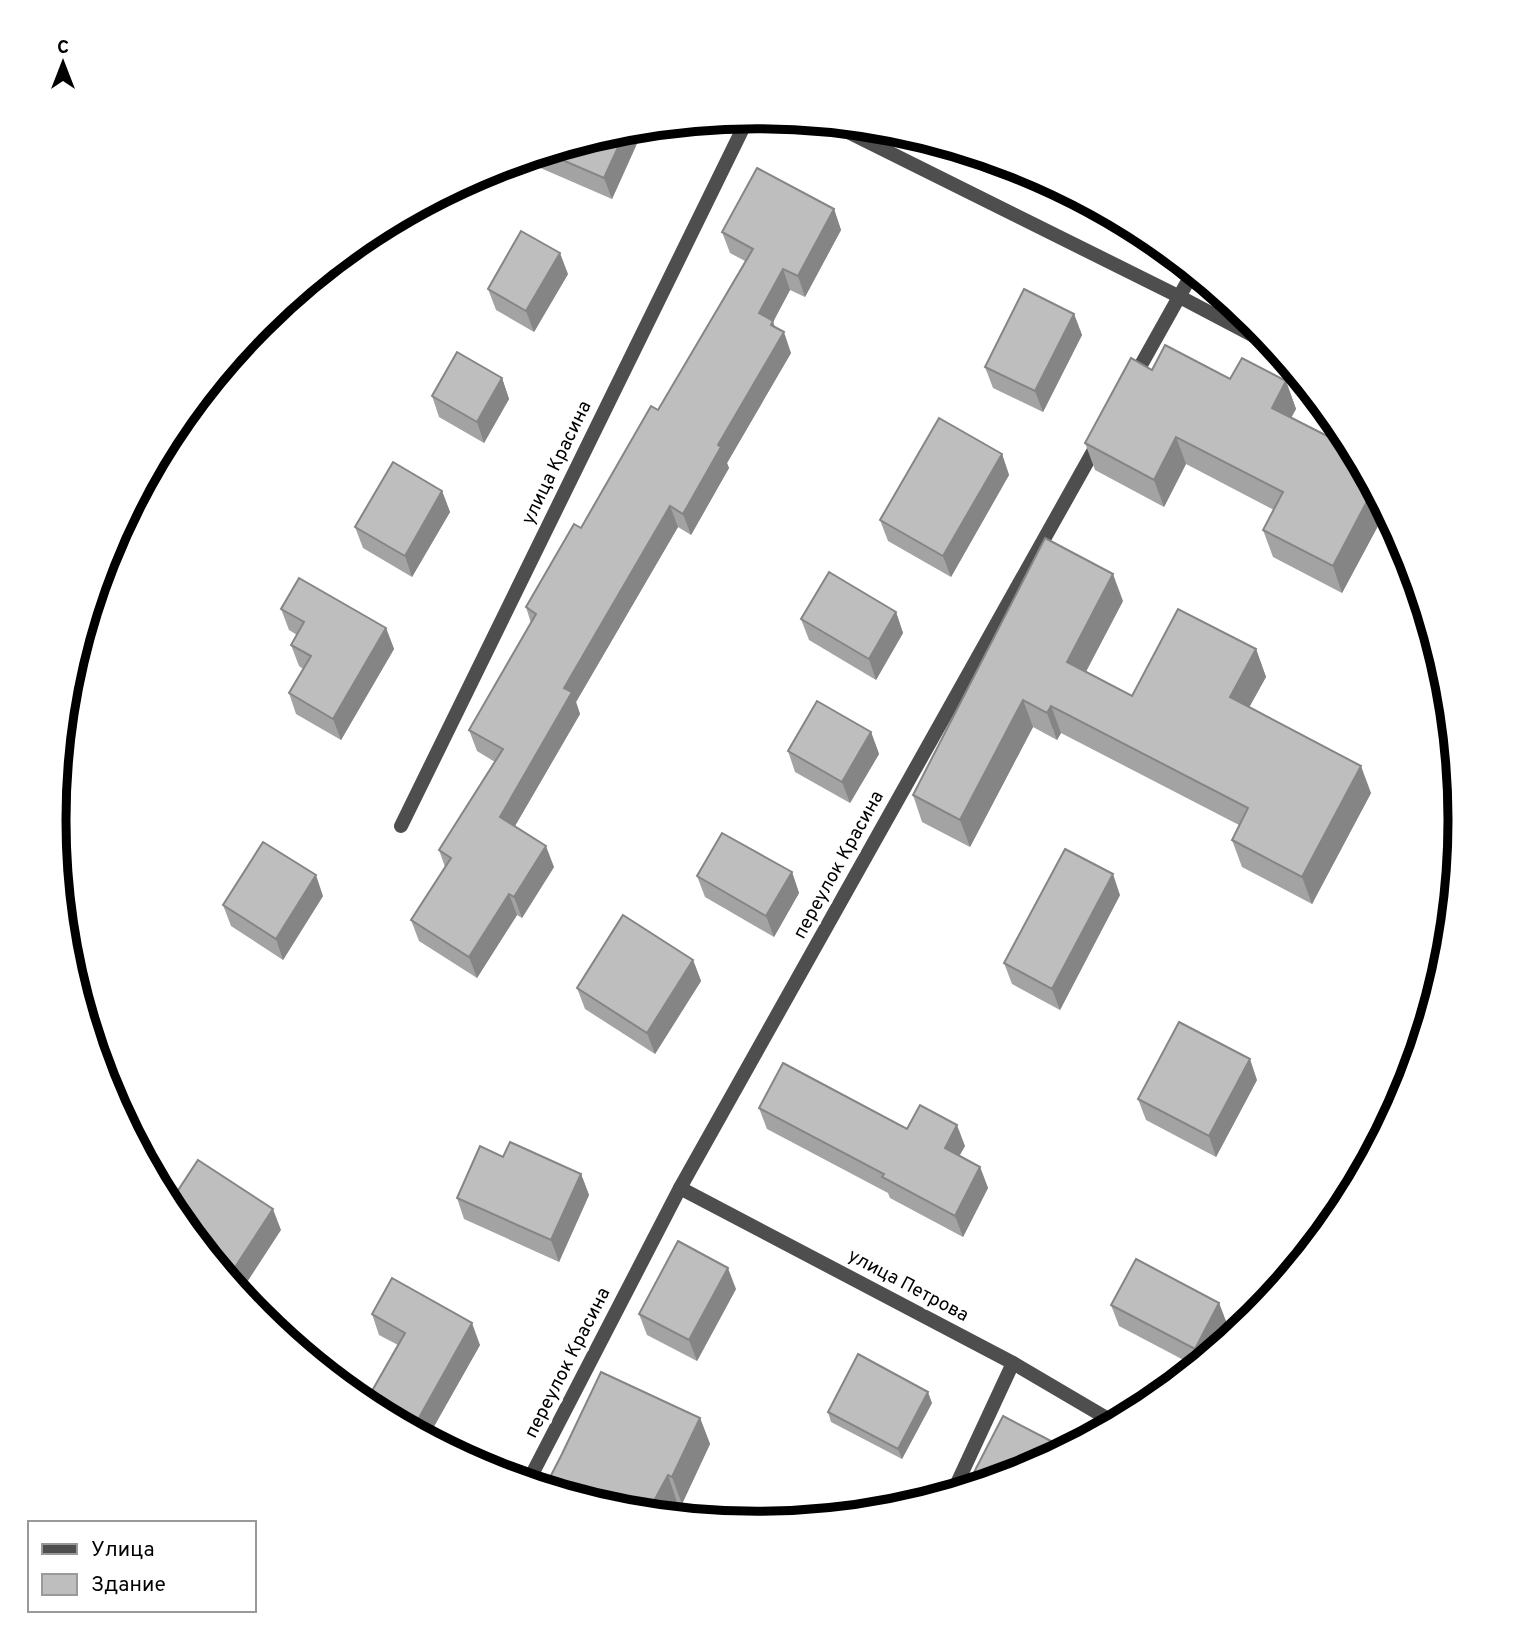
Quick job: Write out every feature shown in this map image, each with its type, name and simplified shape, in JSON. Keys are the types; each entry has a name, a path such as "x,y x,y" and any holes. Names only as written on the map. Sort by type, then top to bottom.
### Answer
{"street":[{"name":"улица Красина","path":"401,826 742,129"},
{"path":"857,136 1247,332"},
{"path":"1125,394 1189,280"},
{"name":"переулок Красина","path":"533,1473 680,1188 1104,431"},
{"name":"улица Петрова","path":"680,1188 1013,1363 1105,1417"},
{"path":"958,1480 1013,1363"}],"building":[{"path":"620,143 604,178 559,159"},
{"path":"757,168 834,209 798,276 783,269 759,313 773,321 771,325 784,332 718,445 721,447 683,514 670,506 564,688 572,692 500,817 546,846 514,897 509,894 469,957 411,920 451,858 439,850 503,749 469,730 536,614 526,607 574,524 581,528 651,406 658,410 753,249 722,232"},
{"path":"521,231 560,253 526,311 488,289"},
{"path":"1024,289 1074,314 1035,391 985,367"},
{"path":"1165,345 1230,379 1242,358 1286,381 1272,408 1334,439 1369,498 1333,566 1263,530 1283,492 1176,437 1154,480 1085,443 1131,358 1152,370"},
{"path":"457,352 502,378 477,422 432,396"},
{"path":"939,418 1002,454 943,556 880,520"},
{"path":"393,462 442,491 405,556 355,527"},
{"path":"1045,538 1113,574 1067,662 1132,696 1178,609 1256,649 1230,697 1361,766 1302,877 1232,840 1248,808 1051,706 1047,713 1023,700 960,820 913,795"},
{"path":"829,572 896,612 869,659 801,619"},
{"path":"299,578 386,628 333,719 289,693 311,656 291,645 304,622 281,609"},
{"path":"817,701 871,732 842,782 788,751"},
{"path":"722,833 792,872 766,916 697,876"},
{"path":"263,842 316,875 276,939 223,905"},
{"path":"1065,849 1113,874 1052,989 1004,963"},
{"path":"623,915 693,960 647,1033 577,988"},
{"path":"1179,1022 1250,1059 1209,1136 1138,1099"},
{"path":"783,1063 907,1129 920,1105 957,1125 945,1148 980,1167 955,1216 882,1177 884,1174 759,1108"},
{"path":"510,1142 581,1174 551,1240 457,1198 480,1146 503,1157"},
{"path":"198,1160 273,1209 233,1270 176,1193"},
{"path":"678,1241 728,1268 689,1340 639,1314"},
{"path":"1136,1259 1219,1303 1195,1349 1111,1305"},
{"path":"392,1278 472,1323 417,1421 371,1393 405,1333 372,1314"},
{"path":"858,1354 928,1392 898,1449 828,1412"},
{"path":"601,1372 700,1418 672,1477 668,1475 653,1503 623,1498 549,1478"},
{"path":"1003,1416 1051,1441 1048,1447 972,1476"}]}
